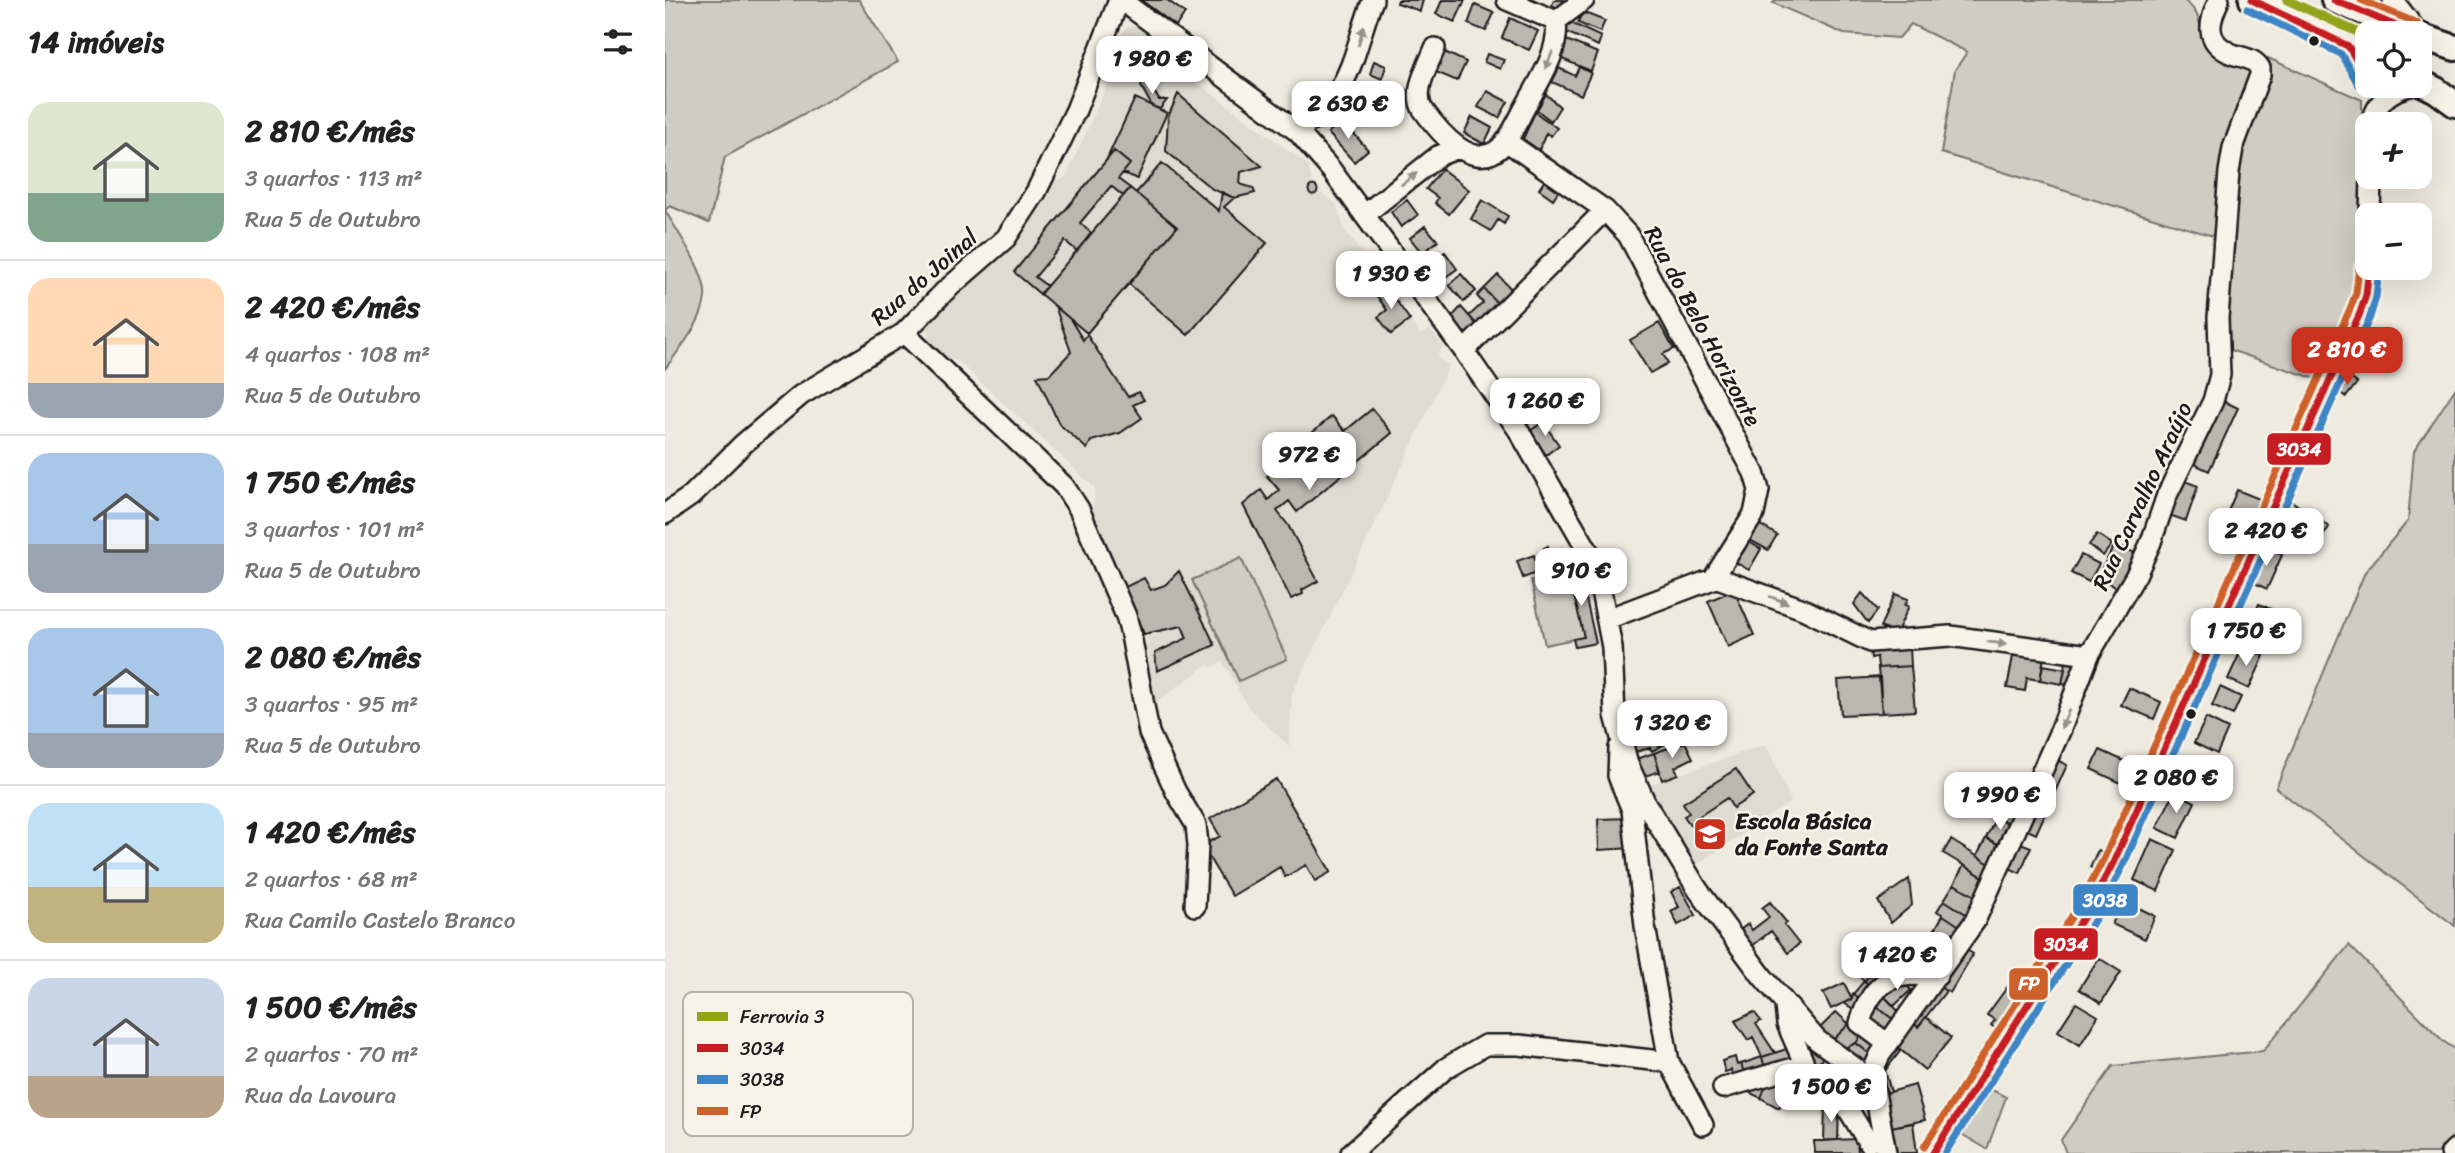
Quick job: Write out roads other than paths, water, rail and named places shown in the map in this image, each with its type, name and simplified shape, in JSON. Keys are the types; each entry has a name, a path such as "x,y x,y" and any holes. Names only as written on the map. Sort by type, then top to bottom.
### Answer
{"main road":[{"path":"2252,0 2355,50"},
{"path":"2334,0 2385,21"},
{"path":"2432,40 2455,48"},
{"path":"2432,89 2455,104"}],"street":[{"path":"1120,0 1298,132 1332,171 1519,431 1588,551 1612,647 1615,715 1628,764 1646,804 1674,853 1733,938 1784,1002 1817,1040 1873,1081 1886,1153"},
{"name":"Rua do Joinal","path":"665,514 684,503 742,444 801,395 904,332 945,291 1006,239 1036,192 1076,110 1120,0"},
{"path":"1298,132 1336,95 1353,65 1373,0"},
{"path":"1507,0 1556,22"},
{"path":"1556,22 1584,0"},
{"name":"Rua Carvalho Araújo","path":"1873,1081 1873,1070 1888,1044 1975,921 2061,729 2089,655 2136,575 2167,495 2213,401 2220,375 2218,318 2229,172 2233,148 2260,75 2260,68 2252,60 2227,52 2211,34 2210,17 2219,0"},
{"path":"2393,0 2408,21"},
{"path":"1435,48 1419,92 1419,102 1427,115 1458,148 1469,154 1485,156 1498,150 1506,141 1535,90 1556,44 1556,22"},
{"path":"2375,112 2378,104 2386,98"},
{"name":"Rua do Belo Horizonte","path":"1506,141 1605,210 1631,239 1757,483 1759,498 1754,514 1715,576"},
{"path":"1364,215 1438,156 1458,148"},
{"path":"1464,351 1605,210"},
{"path":"1933,1153 2088,910 2113,863 2360,313 2368,280"},
{"path":"904,332 1064,486 1079,509 1132,635 1149,733 1154,747 1196,825 1195,906"},
{"path":"1607,619 1708,582 1715,576 1803,609 1870,642 1950,636 2089,655"},
{"path":"1619,729 1618,776 1632,810 1645,926 1669,1062 1703,1125"},
{"path":"1888,1044 1860,1023 1870,999 1888,979 1911,973 1937,976"},
{"path":"1784,1002 1787,1024 1814,1086 1845,1104 1868,1142"},
{"path":"1351,1153 1445,1068 1485,1045 1519,1045 1669,1062"},
{"path":"1723,1088 1804,1065"},
{"path":"2451,1153 2455,1149"}],"rail line":[{"name":"3","path":"2287,0 2355,31"}],"place":[{"name":"Escola Básica da Fonte Santa","path":"1710,834"}]}
